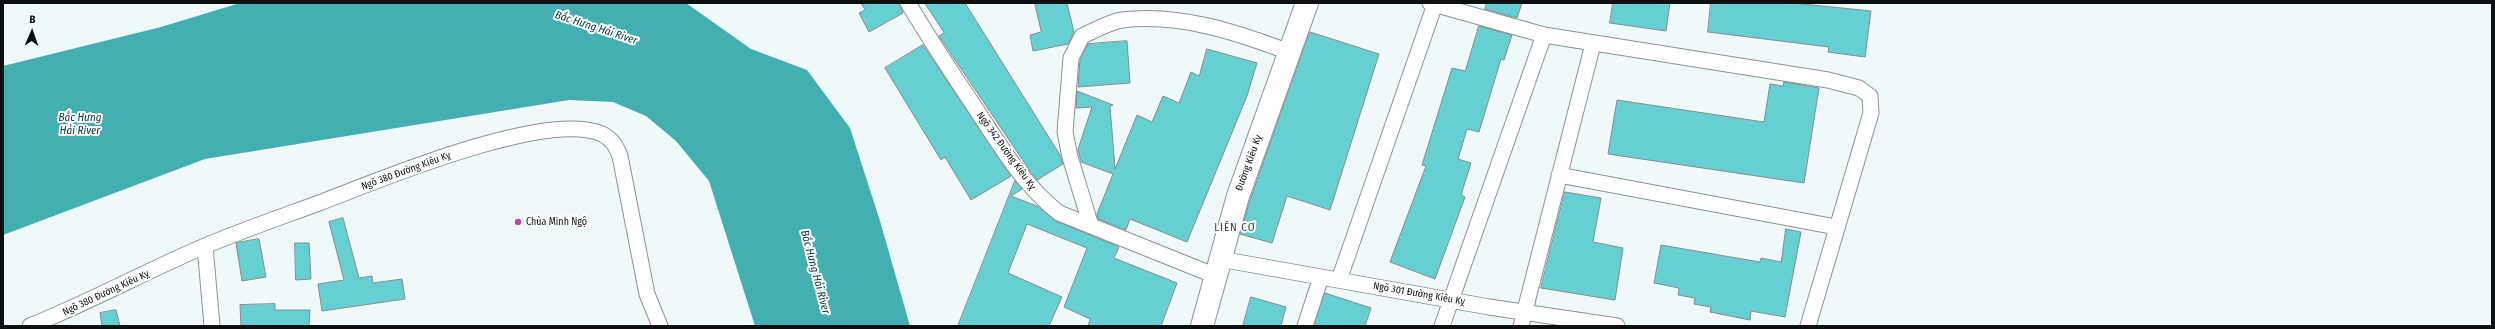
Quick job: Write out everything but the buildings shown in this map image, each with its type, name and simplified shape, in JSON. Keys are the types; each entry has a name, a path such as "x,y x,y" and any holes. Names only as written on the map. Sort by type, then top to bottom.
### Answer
{"main road":[{"name":"Đường Kiêu Kỵ","path":"1202,326 1238,196 1307,3"}],"street":[{"name":"Ngõ 342 Đường Kiêu Kỵ","path":"908,3 985,124 1030,187 1059,212 1092,226 1218,267"},
{"path":"1339,280 1433,4 1544,35 1593,44 1828,80 1859,88 1870,96 1871,113 1836,227 1808,326"},
{"path":"1092,226 1070,157 1065,132 1071,58 1082,36 1121,20 1162,19 1236,32 1289,52"},
{"path":"1442,326 1544,35"},
{"path":"1522,320 1593,44"},
{"name":"Ngõ 380 Đường Kiêu Kỵ","path":"30,326 79,307 205,246 396,173 457,153 543,131 585,130 602,134 614,142 620,156 648,294 660,326"},
{"path":"1559,175 1836,227"},
{"path":"205,246 212,326"},
{"name":"Ngõ 301 Đường Kiêu Kỵ","path":"1218,267 1339,280 1452,301 1522,320 1617,326"},
{"path":"1305,326 1321,277"}],"water":[{"name":"Bắc Hưng Hải River","path":"240,3 686,3 751,49 807,70 850,128 880,221 910,326 755,326 709,181 676,141 646,116 613,102 569,100 205,159 3,235 3,66 161,27"}],"place":[{"name":"Chùa Minh Ngộ","path":"518,222"}],"district":[{"name":"LIÊN CƠ","path":"1235,228"}]}
